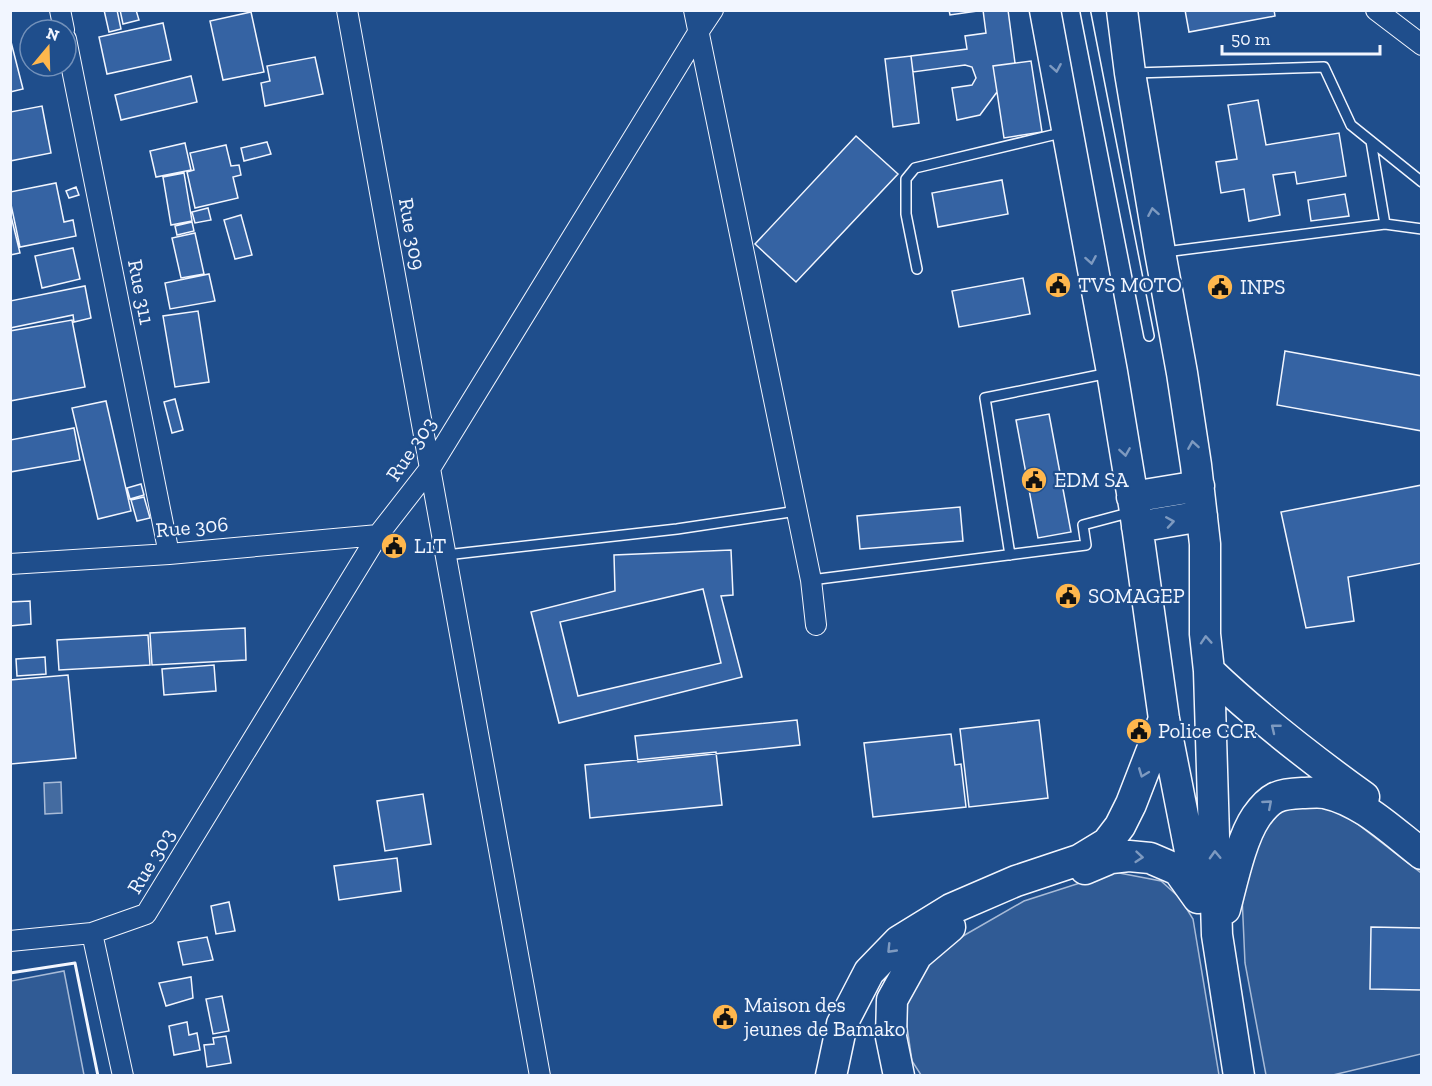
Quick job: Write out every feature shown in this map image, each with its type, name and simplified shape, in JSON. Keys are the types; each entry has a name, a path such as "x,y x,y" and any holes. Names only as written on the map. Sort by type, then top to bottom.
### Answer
{"main road":[{"path":"1045,10 1112,372 1135,512 1164,719 1190,846 1198,898"},
{"path":"1122,10 1130,73 1182,373 1199,486 1205,544 1205,634 1209,671 1217,935 1239,1076"},
{"path":"1135,512 1199,486"},
{"path":"1135,512 1202,516"},
{"path":"1209,671 1235,697 1310,758 1422,840"},
{"path":"831,1076 842,1024 869,972 899,941 951,909 1016,881 1079,860 1107,843 1120,826 1131,804 1164,719"},
{"path":"1217,935 1245,838 1266,804 1281,794 1322,792 1344,799 1374,817 1422,854"},
{"path":"899,1076 891,1037 892,1000 917,956 951,926 1019,891 1111,858 1129,856 1150,858 1178,870 1198,898 1217,935"}],"street":[{"name":"Rue 309","path":"347,10 540,1076"},
{"path":"694,10 811,580 816,625"},
{"name":"Rue 303","path":"92,933 146,914 378,535 431,467 713,10"},
{"path":"1376,10 1422,45"},
{"name":"Rue 311","path":"74,78 169,554"},
{"name":"Rue 306","path":"10,564 169,554 378,535"},
{"path":"10,940 92,933 123,1076"}],"lane":[{"path":"1085,10 1149,336"},
{"path":"1130,73 1324,68 1351,125 1422,182"},
{"path":"917,269 906,214 906,179 915,168 1067,132"},
{"path":"1371,141 1385,224"},
{"path":"1160,252 1385,224 1422,229"},
{"path":"1010,555 985,398 1112,372"},
{"path":"446,555 677,529 797,511"},
{"path":"811,580 1086,545 1083,525 1135,512"}],"shaded area":[{"path":"61,782 62,813 45,814 44,783"},
{"path":"1289,801 1342,812 1421,873 1421,1054 1333,1075 1266,1075 1245,963 1242,896 1267,819"},
{"path":"1114,872 1161,881 1180,898 1193,919 1219,1075 921,1075 912,1061 904,1006 927,959 1024,901"},
{"path":"64,971 84,1075 11,1075 11,981"}],"building":[{"path":"104,10 117,10 121,29 109,32"},
{"path":"120,10 136,10 139,20 123,24"},
{"path":"949,10 977,10 977,11 950,15"},
{"path":"983,10 1008,10 1015,63 993,66 997,92 980,115 957,120 952,88 972,85 976,78 972,67 965,65 913,72 911,56 967,49 965,36 986,33"},
{"path":"1185,10 1274,10 1275,16 1189,32"},
{"path":"251,12 264,72 223,80 210,21"},
{"path":"163,23 171,60 107,74 99,37"},
{"path":"10,38 18,78 20,78 23,89 10,92"},
{"path":"911,56 919,123 893,127 885,59"},
{"path":"315,57 323,94 265,106 261,83 270,81 267,66"},
{"path":"1031,61 1042,132 1004,138 993,66"},
{"path":"191,76 197,102 121,120 115,95"},
{"path":"1258,100 1266,145 1339,133 1346,176 1297,184 1295,172 1273,175 1280,215 1249,221 1244,189 1221,193 1216,162 1237,159 1228,105"},
{"path":"42,106 51,153 10,161 10,112"},
{"path":"856,136 898,174 796,282 755,244"},
{"path":"267,142 271,154 244,161 241,148"},
{"path":"185,143 191,170 156,177 150,151"},
{"path":"226,145 231,166 239,165 241,175 233,177 238,198 195,208 187,172 194,170 190,153"},
{"path":"184,173 192,221 171,225 163,177"},
{"path":"1002,180 1008,214 938,227 932,193"},
{"path":"56,183 64,222 73,220 76,236 20,247 10,192"},
{"path":"76,187 79,195 69,198 66,191"},
{"path":"1345,194 1349,216 1311,221 1308,200"},
{"path":"208,208 211,220 195,223 192,212"},
{"path":"10,212 20,253 10,255"},
{"path":"241,215 252,255 235,259 224,220"},
{"path":"192,222 194,231 177,235 175,226"},
{"path":"195,233 204,274 181,278 172,238"},
{"path":"73,248 80,279 42,288 35,256"},
{"path":"209,274 215,301 170,309 165,283"},
{"path":"1023,278 1030,314 959,327 952,291"},
{"path":"85,286 91,318 74,322 73,315 10,328 10,301"},
{"path":"198,311 209,382 175,387 163,316"},
{"path":"72,320 85,387 10,401 10,331"},
{"path":"1285,351 1422,376 1422,431 1277,405"},
{"path":"175,399 183,430 172,433 164,402"},
{"path":"106,401 131,511 98,519 72,408"},
{"path":"1049,414 1071,532 1038,538 1016,420"},
{"path":"74,428 80,460 10,472 10,440"},
{"path":"141,484 144,495 130,499 127,488"},
{"path":"1422,485 1422,563 1348,577 1354,621 1306,628 1281,512"},
{"path":"144,497 150,518 137,521 131,500"},
{"path":"960,507 963,541 860,549 857,516"},
{"path":"731,550 733,595 721,596 742,677 559,723 531,612 615,591 614,555","holes":["703,589 721,663 578,696 560,622"]},
{"path":"30,601 31,624 10,626 10,602"},
{"path":"245,628 246,660 152,665 150,633"},
{"path":"148,635 150,665 59,670 57,640"},
{"path":"45,657 46,674 17,676 16,659"},
{"path":"214,665 216,691 164,695 162,669"},
{"path":"68,675 76,758 11,764 10,680"},
{"path":"797,720 800,745 638,762 635,736"},
{"path":"1039,720 1048,798 969,807 960,729"},
{"path":"951,734 955,765 961,764 966,807 873,817 864,743"},
{"path":"716,752 722,805 590,818 585,765"},
{"path":"423,794 431,844 385,851 377,801"},
{"path":"397,858 401,891 339,900 334,866"},
{"path":"229,902 235,931 216,934 211,906"},
{"path":"1371,927 1422,928 1422,990 1370,989"},
{"path":"207,937 213,960 183,965 178,942"},
{"path":"191,977 193,998 166,1006 159,983"},
{"path":"222,996 229,1031 213,1034 206,999"},
{"path":"187,1022 189,1035 197,1033 200,1050 174,1055 169,1026"},
{"path":"226,1036 231,1063 207,1067 204,1045 214,1044 213,1038"}],"wall":[{"path":"10,973 75,963 98,1076"}],"place":[{"name":"TVS MOTO","path":"1058,285"},
{"name":"INPS","path":"1220,287"},
{"name":"EDM SA","path":"1034,480"},
{"name":"L1T","path":"394,546"},
{"name":"SOMAGEP","path":"1068,596"},
{"name":"Police CCR","path":"1139,731"},
{"name":"Maison des jeunes de Bamako","path":"725,1017"}]}
